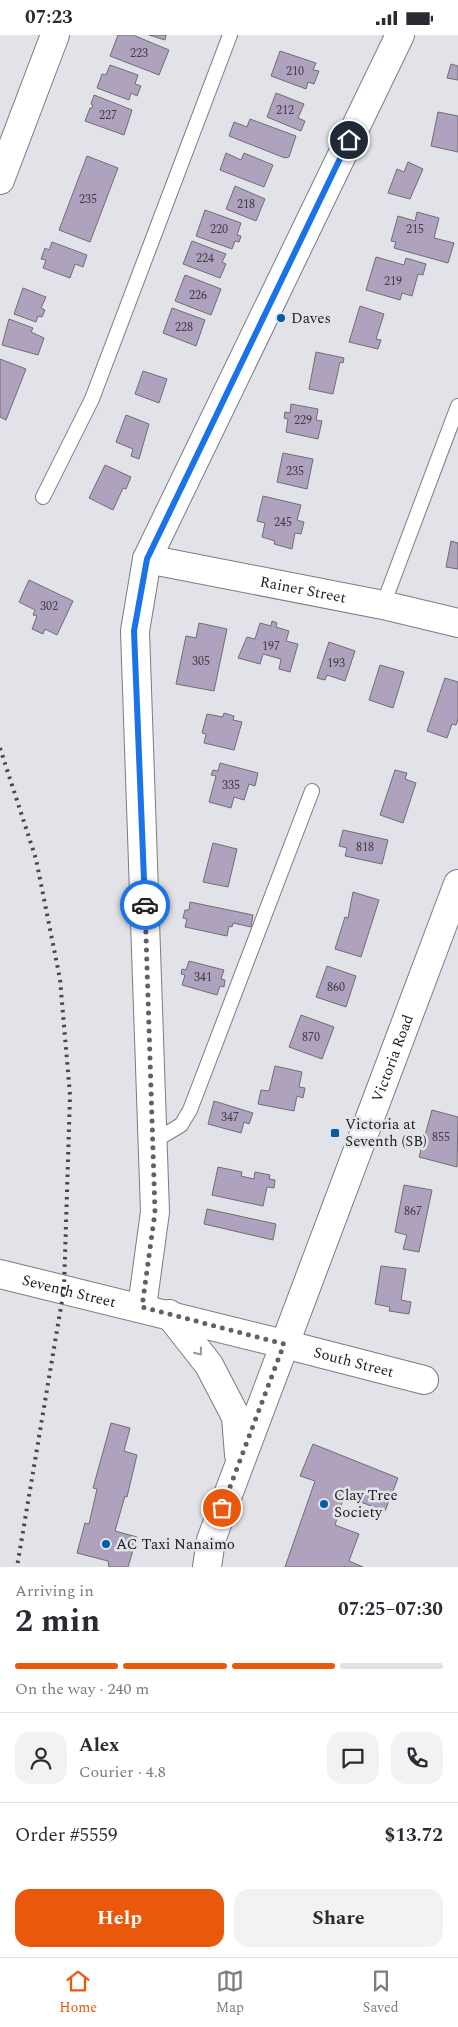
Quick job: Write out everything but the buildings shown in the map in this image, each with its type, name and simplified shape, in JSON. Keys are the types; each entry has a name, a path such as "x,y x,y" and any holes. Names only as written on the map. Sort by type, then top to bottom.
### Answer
{"street":[{"path":"0,180 55,35"},
{"path":"142,1307 155,1212 154,1141 134,631 147,559 400,35"},
{"name":"Rainer Street","path":"147,559 383,605 458,623"},
{"name":"Victoria Road","path":"207,1567 211,1540 240,1461 458,884"},
{"name":"Seventh Street","path":"0,1274 142,1307 284,1344"},
{"path":"169,1314 209,1365 236,1417 240,1461"},
{"name":"South Street","path":"284,1344 424,1380"}],"lane":[{"path":"42,497 92,399 230,35"},
{"path":"383,605 458,406"},
{"path":"154,1141 181,1125 190,1110 312,791"}],"railway":[{"path":"0,748 36,859 60,979 70,1095 64,1289 17,1567"}],"way so far":[{"path":"145,905 155,1212 142,1307 284,1344 222,1508"}],"place":[{"name":"Daves","path":"281,318"},
{"name":"Victoria at Seventh (SB)","path":"335,1133"},
{"name":"Clay Tree Society","path":"324,1504"},
{"name":"AC Taxi Nanaimo","path":"106,1544"}],"route":[{"path":"145,905 134,631 147,559 349,140"}]}
